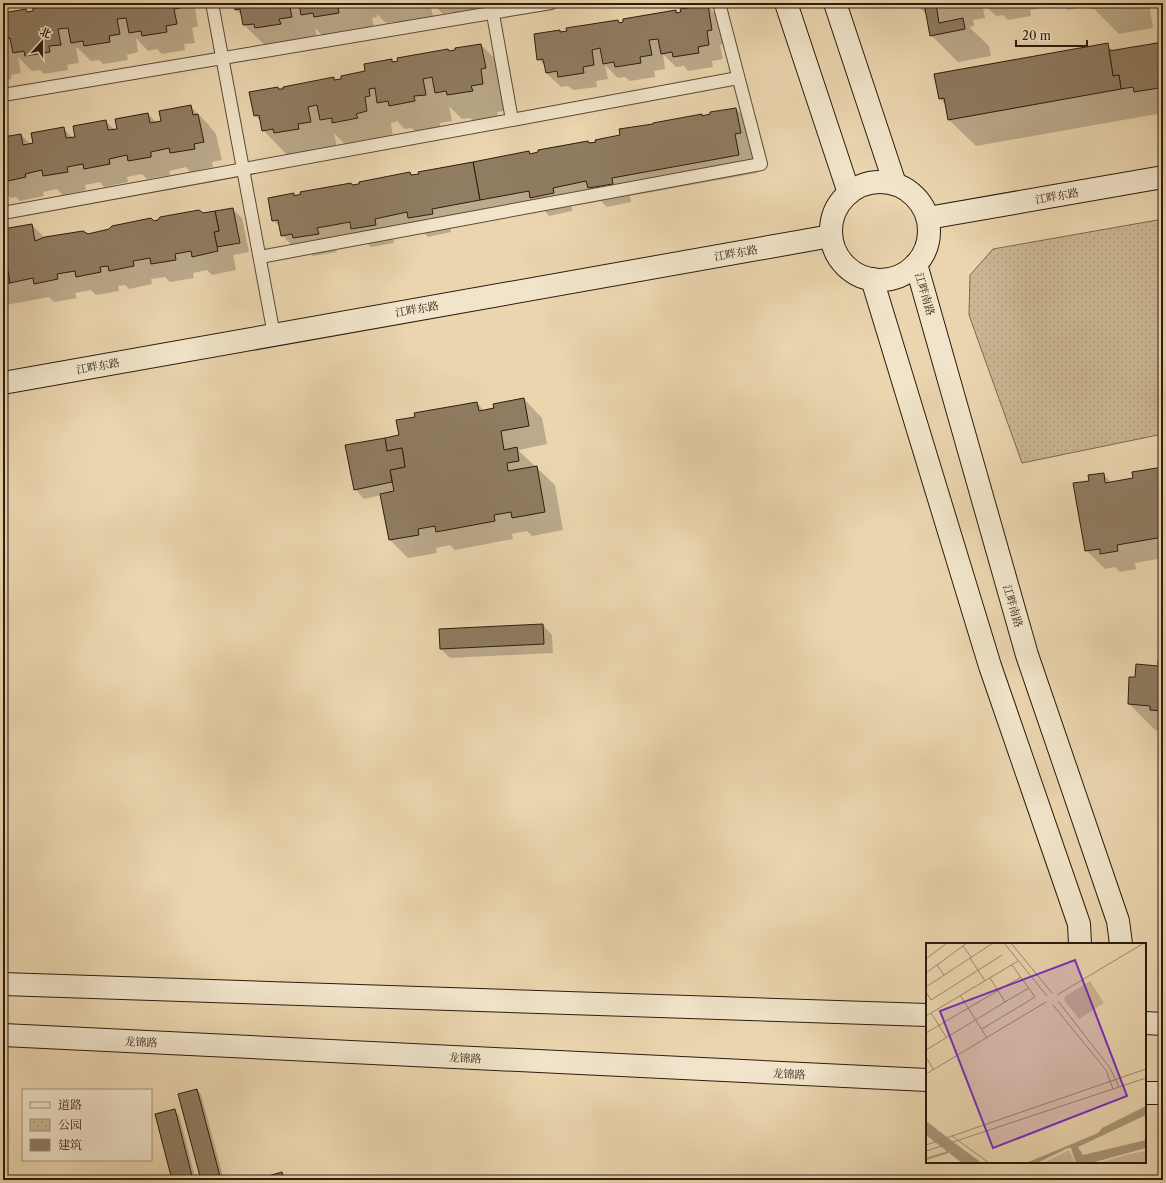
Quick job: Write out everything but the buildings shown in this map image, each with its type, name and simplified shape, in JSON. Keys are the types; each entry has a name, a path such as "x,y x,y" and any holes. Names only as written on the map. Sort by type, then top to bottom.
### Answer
{"street":[{"path":"786,3 848,193"},
{"path":"835,3 895,184"},
{"name":"江畔东路","path":"928,218 1163,178"},
{"path":"879,182 895,184 909,192 921,203 928,218 929,234 925,250 916,264 903,274 888,279 872,279 857,274 844,264 835,251 831,236 832,220 838,205 848,193 863,185 879,182"},
{"name":"江畔东路","path":"3,383 831,236"},
{"name":"江畔南路","path":"916,264 1027,655 1118,921 1121,943"},
{"path":"872,279 990,666 1079,924 1080,943"},
{"path":"3,984 926,1015"},
{"path":"1146,1023 1163,1024"},
{"name":"龙锦路","path":"3,1035 926,1080"},
{"path":"1146,1093 1163,1093"}],"lane":[{"path":"212,3 274,335"},
{"path":"3,95 222,58 492,8 551,3"},
{"path":"260,257 760,164 719,3"},
{"path":"492,8 512,120"},
{"path":"3,212 738,78"}],"green space":[{"path":"1163,219 1163,434 1022,463 969,315 970,275 993,249"}]}
